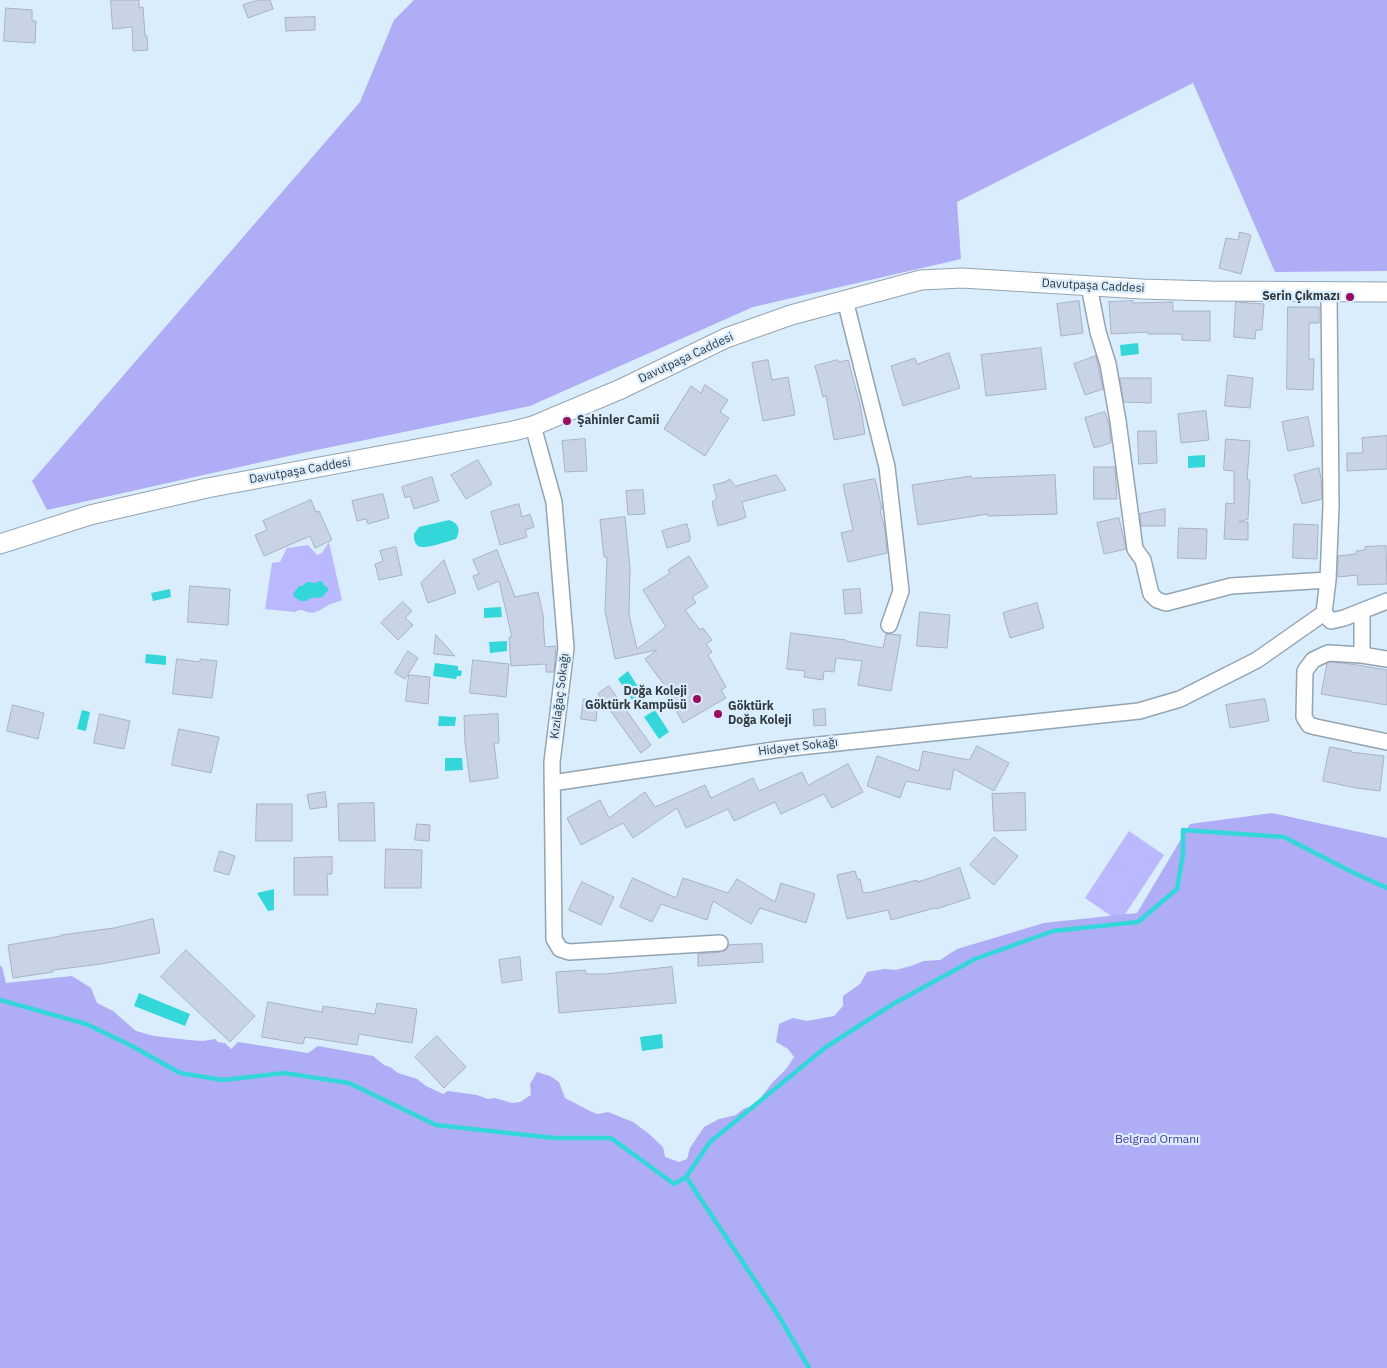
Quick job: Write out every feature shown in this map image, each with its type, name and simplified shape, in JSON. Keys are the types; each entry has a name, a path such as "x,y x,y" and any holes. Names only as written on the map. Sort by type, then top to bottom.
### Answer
{"street":[{"name":"Davutpaşa Caddesi","path":"0,544 90,515 207,488 533,426 621,389 726,338 791,315 921,280 944,278 1210,291 1387,292"},
{"path":"1089,286 1098,332 1108,364 1135,549 1143,560 1151,594 1157,600 1166,603 1231,586 1328,580"},
{"path":"1329,292 1331,506 1328,580 1324,613 1331,621 1344,618 1387,601"},
{"path":"845,300 887,467 901,591 889,625"},
{"name":"Kızılağaç Sokağı","path":"533,426 554,502 566,648 552,762 554,939 560,949 569,952 720,943"},
{"path":"1362,611 1362,655"},
{"name":"Hidayet Sokağı","path":"552,783 781,749 1139,711 1180,699 1257,660 1324,613"},
{"path":"1387,660 1362,655 1328,653 1313,660 1305,670 1304,717 1309,725 1387,742"}],"shaded area":[{"path":"1138,343 1139,354 1121,356 1120,345"},
{"path":"1205,455 1205,467 1188,468 1188,456"},
{"path":"449,520 458,527 456,539 426,547 417,545 414,540 414,534 419,527"},
{"path":"329,542 342,600 312,613 301,610 295,612 265,609 272,563 280,562 287,548 308,545 317,555 322,553"},
{"path":"320,581 328,589 323,597 301,601 294,597 293,594 299,586 307,582 315,583"},
{"path":"170,589 171,597 153,601 151,593"},
{"path":"501,607 502,617 484,618 484,608"},
{"path":"507,641 507,651 490,653 489,642"},
{"path":"146,654 166,656 166,665 145,663"},
{"path":"435,663 458,666 458,670 462,671 461,676 457,676 456,679 433,676"},
{"path":"628,671 642,693 632,700 618,679"},
{"path":"82,710 90,712 86,731 77,729"},
{"path":"655,710 669,732 659,739 644,717"},
{"path":"439,716 456,717 455,726 438,726"},
{"path":"445,758 462,758 463,770 445,771"},
{"path":"1129,831 1164,855 1120,922 1085,898"},
{"path":"274,889 274,910 268,911 257,893"},
{"path":"139,993 190,1014 185,1026 134,1006"},
{"path":"662,1034 663,1048 642,1051 640,1037"}],"green space":[{"path":"414,0 1387,0 1387,271 1275,272 1193,83 957,202 961,259 753,307 530,406 302,453 47,510 32,481 360,102 394,20"},
{"name":"Belgrad Ormanı","path":"1272,813 1387,838 1387,1368 0,1368 0,965 6,983 72,976 91,988 97,1003 113,1011 136,1031 154,1036 189,1040 203,1041 215,1039 218,1042 225,1043 231,1049 238,1042 308,1053 318,1046 373,1056 398,1073 417,1079 426,1086 443,1094 448,1091 477,1095 488,1099 495,1098 512,1103 520,1102 531,1095 530,1084 537,1072 550,1076 559,1082 565,1098 592,1112 598,1114 608,1112 633,1122 663,1147 665,1157 679,1162 687,1159 690,1148 704,1127 719,1119 736,1115 743,1109 752,1106 787,1068 794,1057 788,1049 776,1042 779,1024 793,1018 807,1021 834,1016 843,1006 843,996 860,984 867,972 885,969 895,970 924,961 940,960 957,949 1044,923 1137,913 1190,824"}],"building":[{"path":"111,0 139,0 139,8 143,7 148,50 133,51 132,27 113,29"},
{"path":"259,0 270,0 273,9 248,18 243,5"},
{"path":"6,8 32,10 32,21 36,21 35,43 4,41"},
{"path":"315,17 315,30 286,31 285,18"},
{"path":"1240,232 1251,235 1241,274 1219,268 1226,238 1238,240"},
{"path":"1079,301 1083,333 1061,336 1057,304"},
{"path":"1133,301 1133,303 1173,302 1173,311 1210,311 1210,341 1182,340 1182,334 1148,334 1148,332 1111,334 1109,302"},
{"path":"1236,302 1264,304 1262,330 1256,330 1255,339 1234,337"},
{"path":"1288,307 1319,307 1319,323 1309,323 1309,359 1314,359 1313,390 1287,389"},
{"path":"1041,348 1046,389 986,396 981,355"},
{"path":"949,353 960,388 903,406 891,366 915,358 917,364"},
{"path":"1096,356 1103,389 1085,395 1074,364"},
{"path":"768,360 772,380 788,377 795,415 763,421 752,363"},
{"path":"838,360 839,362 848,360 860,404 865,434 834,440 826,396 823,397 815,366"},
{"path":"1228,375 1253,378 1250,408 1225,406"},
{"path":"1120,378 1151,378 1151,403 1124,402"},
{"path":"705,385 728,400 720,412 729,418 705,456 664,429 691,386 701,393"},
{"path":"1206,411 1209,440 1181,443 1178,414"},
{"path":"1105,412 1109,424 1111,443 1094,448 1085,418"},
{"path":"1308,417 1314,446 1288,451 1282,422"},
{"path":"1138,431 1156,431 1157,463 1139,464"},
{"path":"1387,436 1387,469 1347,471 1347,453 1363,453 1362,438"},
{"path":"585,439 587,471 565,472 562,441"},
{"path":"1226,439 1250,441 1247,480 1250,480 1248,519 1239,522 1248,522 1248,540 1224,539 1226,503 1234,504 1234,471 1224,470"},
{"path":"478,460 492,484 466,499 451,475"},
{"path":"1094,467 1115,467 1117,499 1094,499"},
{"path":"1319,468 1322,499 1302,504 1294,475"},
{"path":"776,475 786,490 742,502 746,517 718,526 712,502 717,498 713,485 730,479 735,486"},
{"path":"1055,475 1057,514 988,516 988,514 918,525 912,485 971,476 972,478"},
{"path":"432,477 439,501 414,509 410,496 405,498 402,487"},
{"path":"875,479 882,509 880,510 885,529 887,553 848,562 841,533 853,530 843,485"},
{"path":"643,490 645,514 628,515 626,491"},
{"path":"383,494 389,518 368,524 366,519 357,521 352,501"},
{"path":"311,500 316,512 319,511 332,540 315,548 310,536 264,556 255,535 267,530 263,521"},
{"path":"519,504 522,517 530,514 534,527 525,530 527,537 500,545 491,512"},
{"path":"1165,509 1165,526 1141,526 1140,514"},
{"path":"625,517 630,568 629,614 637,649 666,627 643,590 670,573 668,570 689,556 708,587 692,597 696,603 685,610 700,630 703,628 712,640 706,644 712,652 708,655 726,687 721,690 726,698 683,723 665,692 668,690 645,659 657,650 615,659 605,611 607,557 604,557 600,520"},
{"path":"1119,518 1126,549 1104,554 1097,523"},
{"path":"687,524 690,541 667,548 662,531"},
{"path":"1294,524 1318,525 1317,559 1293,558"},
{"path":"1179,528 1207,529 1206,559 1178,558"},
{"path":"1386,546 1387,584 1358,585 1357,575 1338,577 1338,556 1356,554 1356,551 1365,550 1365,547"},
{"path":"396,547 402,575 379,580 375,564 383,561 380,551"},
{"path":"497,550 515,597 538,592 544,620 545,647 556,646 554,672 546,672 546,664 511,666 509,637 512,637 499,581 478,590 473,576 479,574 473,560"},
{"path":"444,560 456,593 428,603 421,583"},
{"path":"190,586 230,589 228,625 188,622"},
{"path":"860,589 862,613 845,614 843,590"},
{"path":"403,602 412,611 405,618 413,625 398,640 381,623"},
{"path":"1037,603 1044,628 1010,638 1003,613"},
{"path":"920,612 950,615 947,648 917,646"},
{"path":"791,633 846,640 883,648 886,634 901,635 891,691 858,685 862,661 836,658 834,672 824,671 823,680 804,677 805,671 787,669"},
{"path":"436,635 455,656 434,654"},
{"path":"408,651 418,658 405,679 395,673"},
{"path":"177,659 200,662 200,659 217,661 212,698 173,694"},
{"path":"473,660 509,664 506,697 470,693"},
{"path":"1330,662 1387,670 1387,705 1321,694 1327,664"},
{"path":"409,675 430,677 428,704 406,701"},
{"path":"609,686 651,745 641,753 598,694"},
{"path":"584,699 598,701 596,721 581,719"},
{"path":"1265,699 1269,721 1230,728 1226,705"},
{"path":"13,705 44,713 38,739 7,731"},
{"path":"825,709 826,725 814,726 813,710"},
{"path":"100,714 130,721 124,749 94,743"},
{"path":"498,714 499,743 494,743 498,778 470,782 464,716"},
{"path":"179,729 219,737 211,773 172,765"},
{"path":"977,746 1009,763 994,791 954,769 950,790 906,781 900,798 867,786 877,756 919,771 923,751 969,760"},
{"path":"1330,747 1384,756 1380,791 1323,781"},
{"path":"848,764 863,792 832,808 824,794 781,814 775,802 734,821 728,809 686,828 677,808 633,838 623,823 581,845 567,818 600,800 609,818 645,792 655,807 705,785 711,798 753,778 759,791 802,772 808,785"},
{"path":"325,792 327,807 310,809 307,795"},
{"path":"1025,793 1026,830 994,831 992,794"},
{"path":"374,803 375,841 339,841 338,804"},
{"path":"257,804 292,804 292,841 256,841"},
{"path":"417,824 430,825 429,841 415,840"},
{"path":"994,837 1018,856 994,885 970,865"},
{"path":"386,849 422,850 421,888 385,888"},
{"path":"220,851 235,856 229,875 214,871"},
{"path":"332,857 332,874 327,874 328,895 294,895 294,858"},
{"path":"960,868 970,898 891,920 888,910 847,919 837,875 855,871 858,880 860,879 863,893 917,880 917,882"},
{"path":"633,878 676,898 683,878 728,893 737,879 775,902 781,883 815,894 806,923 760,908 751,924 713,901 707,920 661,904 652,922 620,907"},
{"path":"582,882 614,897 601,925 569,910"},
{"path":"153,919 160,953 13,978 8,945 114,928"},
{"path":"762,944 763,962 698,966 698,954 721,952 726,950 729,945"},
{"path":"186,950 255,1016 230,1042 161,977"},
{"path":"520,957 522,980 502,983 499,960"},
{"path":"672,967 676,1003 559,1013 556,972 585,970 586,974 605,974"},
{"path":"268,1002 322,1012 323,1006 375,1014 377,1003 417,1009 412,1043 359,1034 357,1045 305,1037 303,1044 262,1037"},
{"path":"437,1036 466,1067 444,1088 415,1057"}],"waterway":[{"path":"0,1000 86,1024 130,1045 180,1073 223,1080 284,1073 349,1083 436,1125 554,1138 611,1138 674,1184 686,1177 710,1142 826,1047 893,1004 975,959 1053,931 1138,922 1177,889 1183,854 1183,830 1284,837 1387,888"},
{"path":"686,1177 780,1318 809,1368"}],"place":[{"name":"Serin Çıkmazı","path":"1350,297"},
{"name":"Şahinler Camii","path":"567,421"},
{"name":"Doğa Koleji Göktürk Kampüsü","path":"697,699"},
{"name":"Göktürk Doğa Koleji","path":"718,714"}]}
